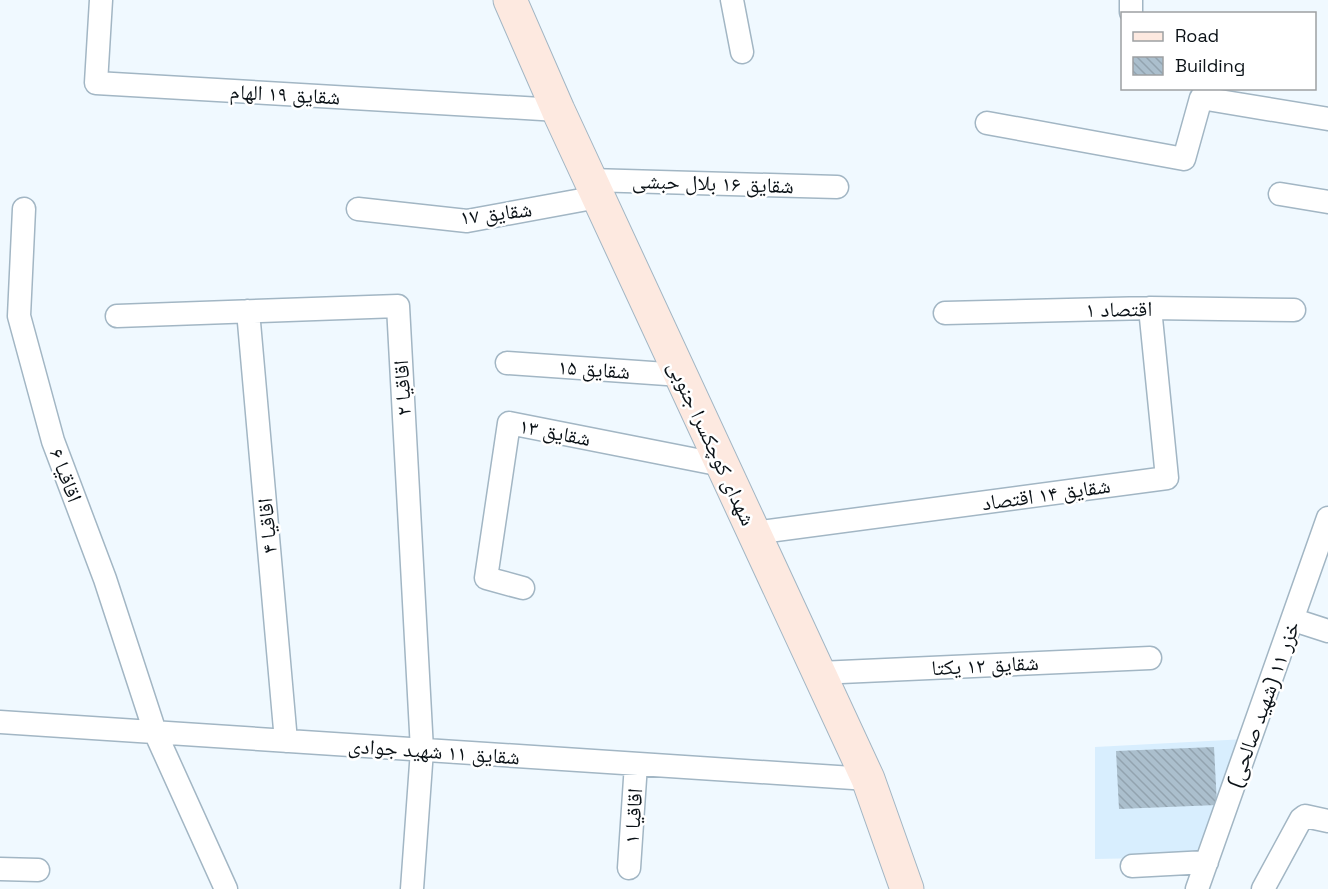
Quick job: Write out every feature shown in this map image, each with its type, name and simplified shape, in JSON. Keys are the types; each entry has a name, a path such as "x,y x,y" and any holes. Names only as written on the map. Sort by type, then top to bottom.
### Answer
{"main road":[{"name":"شهدای کوچکسرا جنوبی","path":"513,1 558,110 868,779 907,889"}],"street":[{"name":"شقایق ۱۹ الهام","path":"100,0 96,83 558,110"},
{"path":"732,0 742,52"},
{"path":"987,123 1184,159 1201,98 1328,119"},
{"name":"شقایق ۱۶ بلال حبشی","path":"594,188 837,187"},
{"name":"شقایق ۱۷","path":"358,209 466,221 594,188"},
{"path":"1280,194 1328,202"},
{"name":"اقاقیا ۶","path":"24,209 19,316 53,441 105,579 155,732 226,889"},
{"name":"اقاقیا ۲","path":"117,316 398,306 422,750"},
{"name":"اقتصاد ۱","path":"945,313 1150,308 1294,310"},
{"name":"شقایق ۱۴ اقتصاد","path":"754,533 1167,478 1150,308"},
{"name":"اقاقیا ۴","path":"248,311 286,741"},
{"name":"شقایق ۱۵","path":"507,363 681,375"},
{"name":"شقایق ۱۳","path":"523,588 486,578 509,423 722,465"},
{"name":"خزر ۱۱ (شهید صالحی)","path":"1197,889 1294,620 1328,518"},
{"path":"1294,620 1328,631"},
{"name":"شقایق ۱۲ یکتا","path":"819,673 1150,658"},
{"name":"شقایق ۱۱ شهید جوادی","path":"0,722 868,779"},
{"path":"412,889 422,750"},
{"name":"اقاقیا ۱","path":"629,868 636,764"},
{"path":"1263,889 1301,819 1305,816 1328,821"},
{"path":"1131,866 1207,862"},
{"path":"0,869 38,870"}],"shaded area":[{"path":"1246,739 1197,857 1095,859 1095,747"}],"building":[{"path":"1214,747 1217,805 1119,809 1116,751"}]}
